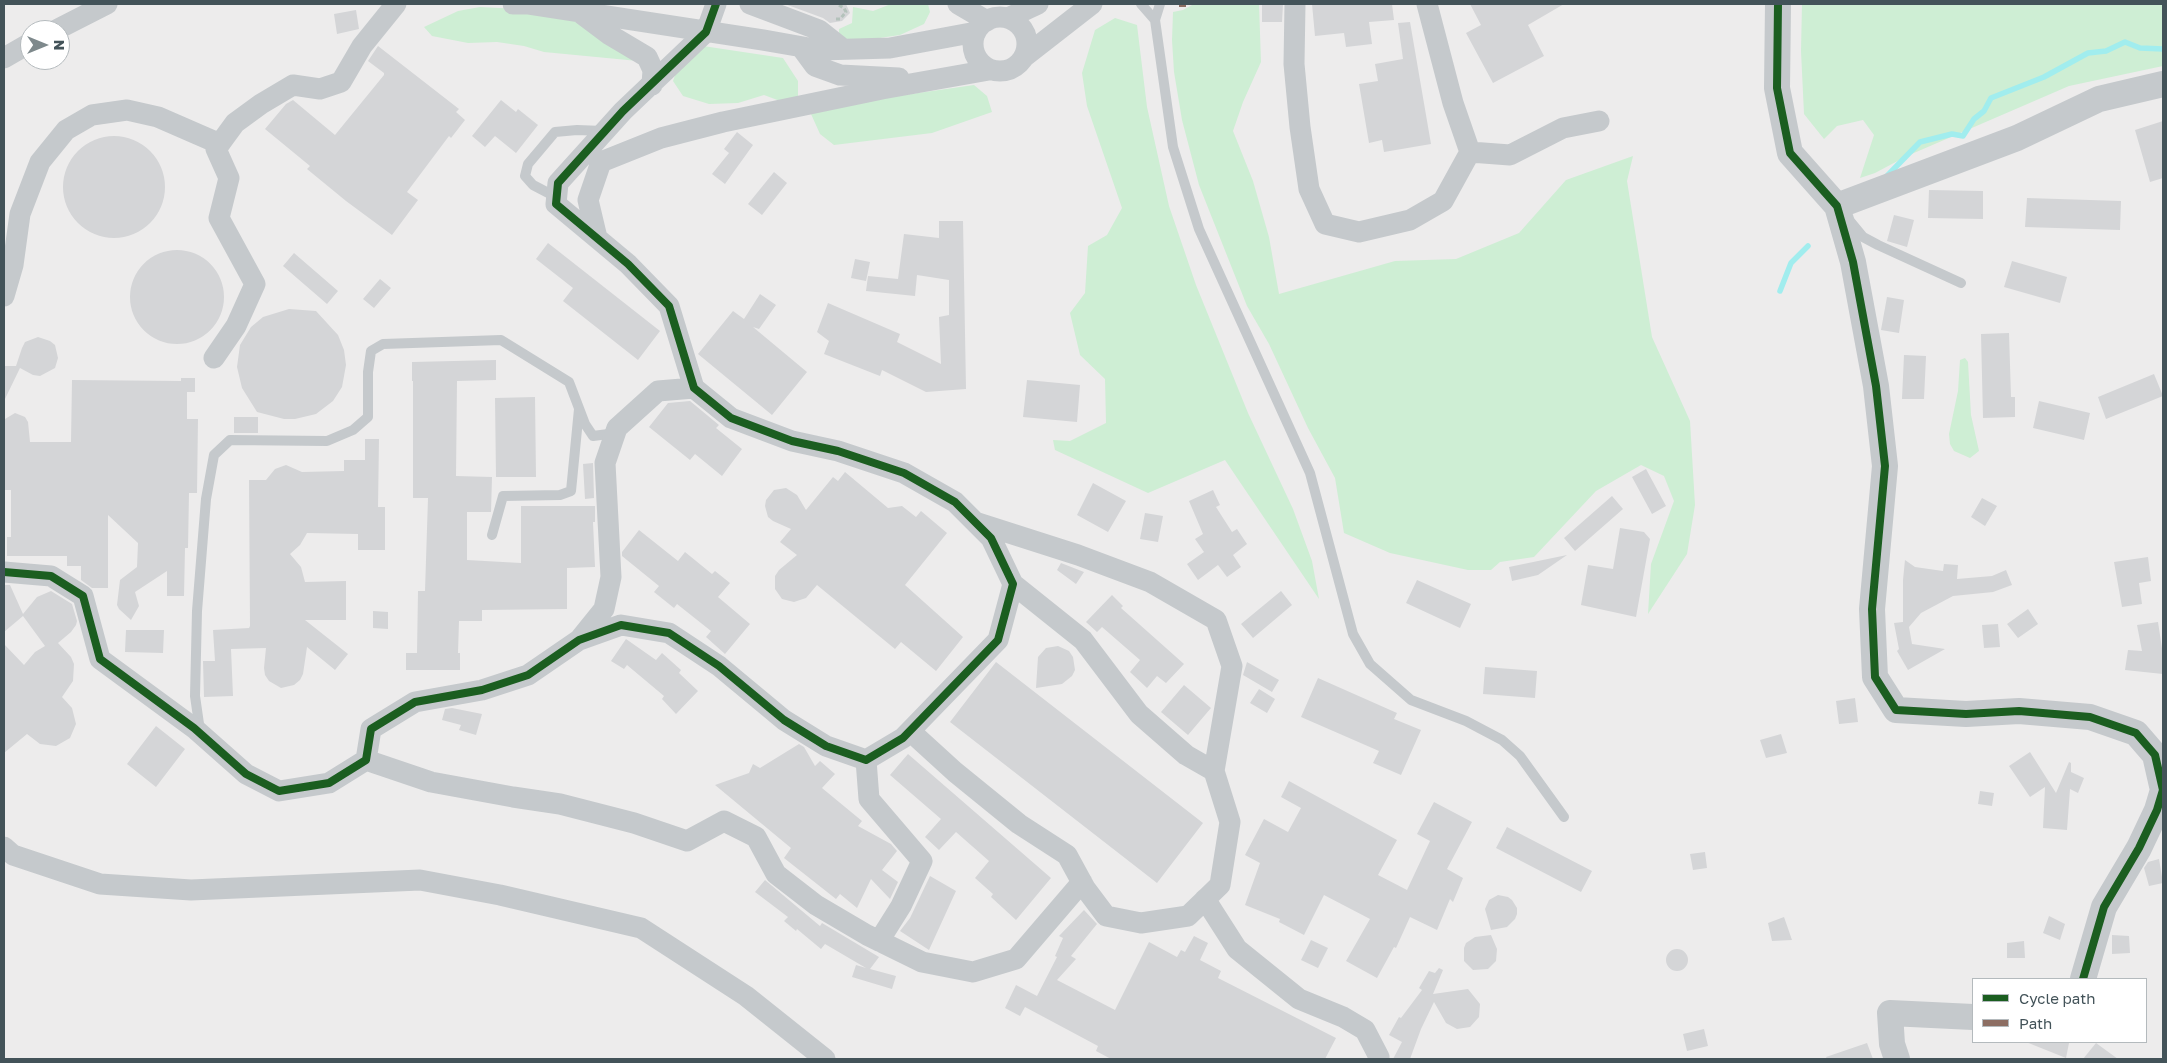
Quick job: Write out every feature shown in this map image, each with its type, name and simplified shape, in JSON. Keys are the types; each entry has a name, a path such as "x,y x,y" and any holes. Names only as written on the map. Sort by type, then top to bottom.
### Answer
{"street":[{"path":"70,23 107,4"},
{"path":"214,358 236,326 255,284 219,218 228,178 216,148 235,123 261,104 294,85 320,89 341,82 362,46 396,4"},
{"path":"513,4 529,4 820,50 890,48 981,27 999,17 1008,18 1016,22 1026,36 1028,45 1024,56 1016,67 1007,71 989,70 958,75 723,122 670,135 601,162 588,200 597,238"},
{"path":"716,4 706,32 604,131 558,183 556,204 628,264 669,306 694,388 731,418 792,441 838,451 904,473 955,502 991,538 1013,584 1083,640 1139,714 1186,755 1214,771"},
{"path":"750,4 819,30 843,49"},
{"path":"958,4 981,27"},
{"path":"1008,18 1038,4"},
{"path":"1024,56 1092,4"},
{"path":"1295,4 1294,64 1300,127 1309,189 1325,224 1359,232 1410,220 1443,201 1470,152 1453,103 1427,4"},
{"path":"1778,4 1777,88 1790,153 1837,206 1853,262 1876,386 1885,466 1872,608 1875,676 1896,710 1966,714 2019,711 2090,717 2136,733 2155,755 2163,790 2157,810 2138,848 2104,907 2083,978"},
{"path":"580,12 610,35 646,56 653,70 652,85"},
{"path":"763,40 773,12"},
{"path":"801,47 808,26"},
{"path":"981,27 973,48 976,57 989,70"},
{"path":"801,47 814,66 840,75 914,79 958,75"},
{"path":"4,58 20,49"},
{"path":"1837,206 2018,138 2099,99 2163,84"},
{"path":"4,296 13,265 20,214 40,162 66,130 92,115 127,110 158,117 220,144"},
{"path":"1470,152 1510,155 1563,128 1599,121"},
{"path":"579,640 604,608 611,578 605,463 617,428 658,391 694,388"},
{"path":"910,731 955,772 1018,824 1067,855 1082,882 1106,916 1141,923 1188,916 1220,884 1230,822 1214,771 1232,666 1216,620 1150,582 1078,555 975,522"},
{"path":"4,572 51,576 83,596 100,659 200,733 246,774 279,791 329,783 366,760"},
{"path":"866,760 903,738 998,640 1013,584"},
{"path":"366,760 370,729 415,702 482,690 528,675 579,640 621,625 669,633 719,666 784,720 826,746 866,760"},
{"path":"366,760 431,782 560,804 634,823 687,841 724,821 756,837 776,874 816,905 922,962 973,972 1016,959 1082,882"},
{"path":"866,760 869,799 922,862 901,906 880,941"},
{"path":"4,847 13,855 100,884 191,890 420,880 500,895 641,928 746,996 826,1059"},
{"path":"1205,899 1237,949 1299,999 1343,1017 1365,1030 1378,1059"},
{"path":"1897,1059 1892,1044 1890,1013 1972,1017"}],"lane":[{"path":"1141,4 1156,20"},
{"path":"1160,4 1156,20 1174,147 1199,229 1310,473 1353,634 1370,664 1411,700 1466,721 1502,740 1520,756 1564,817"},
{"path":"556,197 533,186 525,176 528,164 533,157 555,132 577,130 604,131"},
{"path":"1837,206 1863,237 1887,251 1960,283"},
{"path":"200,733 195,696 197,611 206,499 214,455 230,440 327,441 352,430 368,417 368,372 371,351 383,344 501,340 569,382 586,424 593,436 616,433"},
{"path":"492,535 503,496 560,495 571,491 579,405"}],"green space":[{"path":"891,4 928,4 930,12 924,24 900,35 852,42 839,37 839,29 852,23 853,7 873,11"},
{"path":"1194,4 1259,4 1261,62 1243,102 1233,131 1253,181 1269,237 1279,294 1395,261 1456,259 1519,233 1566,180 1633,156 1627,181 1652,337 1690,421 1695,505 1687,554 1648,614 1651,564 1674,501 1664,476 1641,465 1596,491 1534,557 1500,562 1491,570 1468,570 1390,553 1344,533 1335,478 1308,428 1269,344 1247,306 1199,185 1182,120 1174,72 1172,40 1173,12 1183,10"},
{"path":"1802,4 2163,4 2163,66 2069,86 1860,178 1874,135 1863,120 1837,126 1824,139 1804,114 1801,51"},
{"path":"480,7 538,10 572,16 638,61 544,52 524,46 497,42 468,43 432,36 424,27 458,11"},
{"path":"1115,18 1137,25 1147,107 1169,206 1196,285 1248,413 1293,509 1312,561 1319,599 1225,460 1148,493 1055,450 1053,440 1070,441 1106,423 1105,379 1080,355 1070,313 1085,293 1088,246 1107,235 1122,208 1087,106 1082,73 1095,30"},
{"path":"703,46 783,58 798,81 798,97 780,101 764,95 738,103 709,104 683,96 673,81 678,67"},
{"path":"974,85 987,96 992,112 932,133 834,145 820,134 811,114 841,104"},
{"path":"1965,358 1968,362 1971,415 1979,451 1970,458 1954,451 1950,444 1949,434 1958,391 1960,360"}],"building":[{"path":"785,4 846,4 850,13 842,21 830,23 823,18"},
{"path":"1262,4 1283,4 1282,22 1262,22"},
{"path":"1312,4 1392,4 1394,20 1369,22 1372,44 1346,47 1344,33 1315,36"},
{"path":"1470,4 1564,4 1528,25 1544,56 1493,83 1466,33 1481,25"},
{"path":"356,10 359,29 337,34 334,14"},
{"path":"1410,22 1431,144 1384,152 1382,140 1369,143 1359,84 1378,81 1375,64 1403,59 1398,23"},
{"path":"378,46 459,109 456,112 465,120 451,138 449,136 407,192 418,200 392,235 307,169 310,166 265,129 286,104 293,100 335,135 384,75 384,73 368,61"},
{"path":"501,100 516,112 518,109 538,125 516,153 495,136 485,147 472,136"},
{"path":"2163,121 2163,178 2150,182 2135,130"},
{"path":"737,132 753,145 725,184 712,174 729,153 724,149"},
{"path":"114,136 133,140 150,151 161,168 165,187 161,206 150,223 133,234 114,238 95,234 78,223 67,206 63,187 67,168 78,151 95,140"},
{"path":"774,172 787,183 762,215 748,204"},
{"path":"1929,190 1983,191 1983,219 1928,218"},
{"path":"2027,198 2121,201 2120,230 2025,227"},
{"path":"1894,215 1914,220 1907,247 1887,241"},
{"path":"939,221 963,221 966,389 926,392 882,370 880,376 824,354 829,341 817,332 828,303 900,334 897,342 941,364 939,317 949,315 949,280 917,275 915,296 866,291 868,276 898,279 904,234 939,238"},
{"path":"548,243 660,331 638,360 563,301 573,288 536,259"},
{"path":"177,250 195,254 210,264 220,279 224,297 220,315 210,330 195,340 177,344 159,340 144,330 134,315 130,297 134,279 144,264 159,254"},
{"path":"294,253 338,291 327,304 283,266"},
{"path":"855,259 870,262 866,281 851,278"},
{"path":"2012,261 2067,277 2060,303 2004,287"},
{"path":"380,279 391,288 374,308 363,299"},
{"path":"760,294 776,305 759,329 753,327 807,372 772,415 698,354 733,311 744,319"},
{"path":"1887,297 1904,300 1899,333 1881,330"},
{"path":"289,309 316,311 338,335 344,350 346,365 342,387 333,401 316,414 295,419 284,419 257,412 242,388 237,367 240,345 251,327 263,317"},
{"path":"2009,333 2011,397 2015,397 2015,417 1983,418 1981,334"},
{"path":"38,337 55,345 58,358 55,368 40,376 33,375 20,368 4,401 4,366 16,366 25,342"},
{"path":"1904,355 1926,356 1924,399 1902,399"},
{"path":"496,360 496,380 457,381 456,476 492,477 491,512 467,512 467,560 521,563 521,506 595,506 595,522 593,522 595,567 567,568 567,609 482,610 482,621 459,621 458,653 460,653 460,670 406,670 406,653 417,653 418,591 425,591 428,498 413,498 412,362"},
{"path":"2154,374 2163,396 2106,419 2098,397"},
{"path":"181,378 195,378 195,392 187,392 187,419 198,419 197,493 189,493 188,548 185,548 184,596 167,596 167,571 135,592 139,606 131,620 119,609 117,605 120,580 137,567 138,543 108,515 108,588 92,588 81,580 81,566 67,566 67,556 7,556 7,537 11,537 11,490 4,490 5,419 15,413 25,417 28,422 30,442 71,442 72,380 181,381"},
{"path":"1027,380 1080,385 1077,422 1023,417"},
{"path":"535,397 536,477 496,477 495,398"},
{"path":"690,401 719,425 716,428 742,449 722,476 695,454 690,460 649,427 668,403"},
{"path":"2039,401 2090,413 2084,440 2033,428"},
{"path":"234,417 258,417 258,433 234,433"},
{"path":"365,439 379,439 378,507 385,507 385,550 358,550 358,534 307,533 300,545 290,554 301,567 305,582 346,581 346,620 305,620 348,654 335,670 307,647 303,674 300,680 294,685 281,688 269,681 265,675 266,648 231,649 233,696 204,697 203,661 215,661 213,630 249,628 250,626 249,480 266,480 275,469 286,465 302,472 344,471 344,460 365,460"},
{"path":"593,463 594,498 585,499 583,464"},
{"path":"1646,469 1666,506 1652,514 1632,477"},
{"path":"845,472 888,508 902,506 916,517 921,511 947,533 905,585 963,637 936,671 901,642 895,649 817,585 806,598 794,602 782,599 775,589 775,576 779,570 797,555 780,542 791,529 768,517 765,506 766,500 774,490 786,488 797,495 806,510 833,477 838,481"},
{"path":"1093,483 1126,501 1108,532 1077,515"},
{"path":"1213,490 1220,505 1216,507 1232,532 1237,529 1247,544 1233,555 1241,567 1227,577 1218,565 1198,580 1187,564 1204,552 1195,539 1203,534 1189,501"},
{"path":"1612,496 1623,509 1575,551 1564,538"},
{"path":"1982,498 1997,506 1985,526 1971,517"},
{"path":"1145,513 1163,516 1158,542 1140,539"},
{"path":"1620,528 1644,532 1650,539 1636,617 1581,605 1588,565 1613,569"},
{"path":"639,530 678,561 685,552 712,574 715,571 730,583 718,597 750,624 725,654 706,637 711,631 677,604 674,608 654,592 659,586 622,556 622,552"},
{"path":"1567,555 1538,575 1512,581 1509,567"},
{"path":"2148,557 2151,581 2139,583 2142,604 2122,607 2114,562"},
{"path":"1905,560 1915,567 1943,571 1944,564 1958,565 1957,579 1992,576 2006,570 2012,585 1993,592 1953,596 1921,613 1909,627 1912,644 1945,649 1908,670 1897,651 1899,649 1894,623 1903,622"},
{"path":"1061,563 1084,572 1076,584 1057,570"},
{"path":"1417,580 1471,604 1460,628 1406,603"},
{"path":"4,585 10,585 23,614 37,597 51,591 72,604 77,621 76,625 58,643 71,657 74,664 73,681 62,697 72,708 76,724 70,738 56,746 40,744 27,734 4,753 4,644 24,665 35,652 45,646 23,616 4,632"},
{"path":"1281,591 1292,605 1253,638 1241,624"},
{"path":"1112,595 1123,606 1121,608 1184,664 1166,683 1157,676 1147,688 1130,672 1140,660 1102,627 1097,632 1086,622"},
{"path":"2028,609 2038,624 2018,638 2007,624"},
{"path":"373,611 388,612 388,629 373,628"},
{"path":"2158,622 2163,655 2163,674 2125,670 2128,650 2142,651 2137,625"},
{"path":"1998,624 2000,647 1984,648 1982,625"},
{"path":"126,630 164,630 163,653 125,652"},
{"path":"626,639 656,660 662,653 681,670 679,673 698,691 676,714 662,699 664,696 627,665 624,669 611,661"},
{"path":"1058,646 1069,651 1073,657 1075,670 1072,676 1062,684 1036,688 1038,657 1046,648"},
{"path":"996,662 1203,823 1157,883 950,722"},
{"path":"1247,662 1279,680 1272,692 1243,675"},
{"path":"1485,667 1537,671 1535,698 1483,694"},
{"path":"1318,678 1397,713 1394,719 1421,730 1401,775 1373,763 1379,751 1301,717"},
{"path":"1184,685 1211,708 1188,735 1161,712"},
{"path":"1259,689 1275,699 1267,713 1250,703"},
{"path":"1855,698 1858,722 1839,724 1836,701"},
{"path":"452,708 482,714 476,735 459,730 461,725 442,720 445,709"},
{"path":"156,726 185,749 156,787 127,764"},
{"path":"1781,734 1787,753 1766,758 1760,740"},
{"path":"799,744 804,747 815,766 820,761 835,774 822,788 862,821 858,826 891,844 897,851 882,870 898,882 890,899 871,879 857,908 840,894 836,899 784,858 791,848 715,785 749,773 753,764 760,768"},
{"path":"2030,752 2056,793 2069,762 2071,763 2071,772 2084,778 2078,793 2070,789 2067,830 2043,828 2045,787 2030,797 2009,766"},
{"path":"908,754 1051,878 1016,920 991,897 993,894 975,878 989,861 956,832 939,850 925,837 941,819 890,775"},
{"path":"1289,781 1397,840 1378,875 1407,890 1430,841 1417,834 1434,802 1472,822 1447,869 1463,878 1453,902 1450,899 1437,930 1410,917 1396,948 1394,947 1377,978 1346,961 1370,919 1324,895 1304,935 1279,922 1280,919 1245,905 1260,863 1245,855 1264,819 1288,832 1301,808 1281,797"},
{"path":"1980,791 1994,793 1992,806 1978,804"},
{"path":"1507,827 1592,871 1581,892 1496,848"},
{"path":"1705,852 1707,868 1693,870 1690,854"},
{"path":"2159,859 2163,883 2149,886 2144,868 2148,862"},
{"path":"930,876 956,891 929,950 900,931 910,918"},
{"path":"765,880 820,926 822,923 879,957 870,969 896,976 892,989 852,977 856,965 866,968 825,944 821,949 784,921 788,917 755,892"},
{"path":"1498,895 1512,900 1517,908 1517,914 1507,927 1491,930 1485,909 1489,900"},
{"path":"1084,910 1097,924 1071,956 1076,959 1057,980 1115,1010 1149,942 1177,957 1181,950 1185,952 1194,936 1208,943 1200,960 1221,971 1218,978 1336,1038 1325,1059 1111,1059 1096,1051 1098,1046 1025,1007 1020,1016 1005,1008 1016,985 1037,996 1057,957 1055,956 1063,938 1059,936"},
{"path":"2049,916 2065,924 2060,940 2043,933"},
{"path":"1784,917 1792,940 1772,941 1768,923"},
{"path":"1491,935 1497,949 1496,961 1488,969 1473,970 1464,961 1466,943 1475,937"},
{"path":"2112,935 2129,936 2130,953 2112,954"},
{"path":"1311,940 1328,948 1318,968 1301,960"},
{"path":"2024,941 2025,958 2007,958 2007,943"},
{"path":"1673,949 1681,949 1688,956 1688,964 1681,971 1673,971 1666,964 1666,956"},
{"path":"1439,968 1443,970 1433,994 1468,989 1480,1004 1479,1017 1470,1027 1457,1029 1446,1023 1434,1002 1421,1029 1410,1059 1393,1059 1402,1042 1389,1035 1399,1017 1401,1018 1422,990 1419,988 1429,971 1435,973"},
{"path":"1704,1029 1708,1046 1687,1051 1683,1034"},
{"path":"1867,1043 1873,1059 1827,1059 1826,1057"},
{"path":"2028,1043 2069,1043 2066,1058"},
{"path":"2096,1043 2118,1059 2083,1059"}],"waterway":[{"path":"1885,178 1920,142 1952,134 1963,136 1974,119 1984,111 1991,98 2044,77 2088,53 2106,51 2125,42 2140,48 2163,49"},
{"path":"1780,291 1791,263 1808,246"}],"marked path":[{"path":"1179,4 1186,4"}],"cycle path":[{"path":"4,572 51,576 83,596 100,659 194,728 246,774 279,791 329,783 366,760 371,729 415,702 482,690 528,675 579,640 621,625 669,633 719,666 784,720 826,746 866,760 903,738 998,640 1013,584 991,538 955,502 904,473 838,451 792,441 731,418 694,388 669,306 628,264 556,204 558,183 623,111 706,32 716,4"},
{"path":"1778,4 1777,88 1790,153 1837,206 1853,262 1876,386 1885,466 1872,609 1875,677 1896,710 1966,714 2019,711 2090,717 2136,733 2155,755 2163,790 2157,810 2139,848 2104,907 2083,978"}]}
